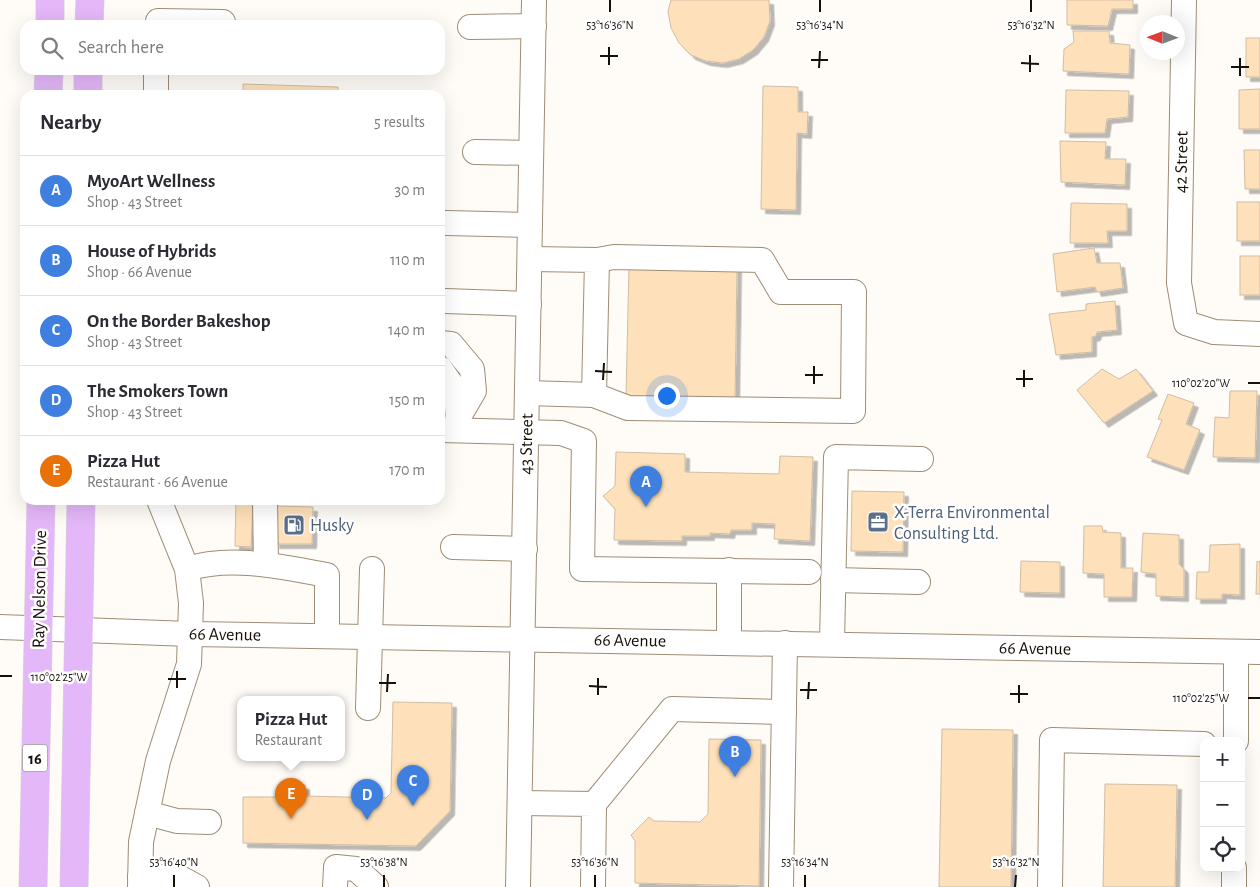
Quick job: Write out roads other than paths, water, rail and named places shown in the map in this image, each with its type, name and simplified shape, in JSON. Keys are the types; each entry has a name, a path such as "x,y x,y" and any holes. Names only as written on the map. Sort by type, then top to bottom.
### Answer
{"highway":[{"path":"50,0 50,20"},
{"path":"89,20 90,0"},
{"path":"48,90 49,75"},
{"path":"88,75 88,90"},
{"name":"Ray Nelson Drive","path":"33,887 40,505"},
{"path":"74,887 81,505"}],"street":[{"name":"43 Street","path":"518,887 534,0"},
{"name":"42 Street","path":"1184,0 1179,283 1186,323 1214,332 1260,334"},
{"path":"158,15 204,20"},
{"path":"470,27 534,26"},
{"path":"156,75 156,90"},
{"path":"475,152 531,154"},
{"path":"446,223 530,225"},
{"path":"527,392 594,395 628,408 853,411 854,292 780,292 762,260 614,257 597,260 530,259"},
{"path":"594,395 597,260"},
{"path":"445,301 529,304"},
{"path":"445,343 451,344 472,369 474,391 452,427"},
{"path":"445,375 456,391 452,427"},
{"path":"452,427 526,433 561,433 584,441 582,569 809,572"},
{"path":"832,644 836,457 921,459"},
{"path":"161,505 187,569 191,603 188,673 158,761 141,842 140,882 179,877 197,887"},
{"path":"265,505 266,564"},
{"path":"453,547 524,549"},
{"path":"187,569 208,562 266,564 327,575 327,636"},
{"path":"368,708 372,569"},
{"path":"729,642 730,570"},
{"path":"834,580 918,582"},
{"name":"66 Avenue","path":"0,627 190,634 523,638 1260,652"},
{"path":"781,887 785,643"},
{"path":"1236,652 1236,737"},
{"path":"593,887 594,804 672,709 784,712"},
{"path":"1050,887 1052,740 1200,744"},
{"path":"520,802 594,804"},
{"path":"147,813 177,821 209,822"},
{"path":"335,887 336,867 356,869 376,887"},
{"path":"1234,872 1234,887"}],"place":[{"name":"MyoArt Wellness","path":"646,507"},
{"name":"X-Terra Environmental Consulting Ltd.","path":"878,522"},
{"name":"Husky","path":"294,525"},
{"name":"House of Hybrids","path":"735,777"},
{"name":"On the Border Bakeshop","path":"413,806"},
{"name":"Pizza Hut","path":"291,819"},
{"name":"The Smokers Town","path":"367,820"}]}
